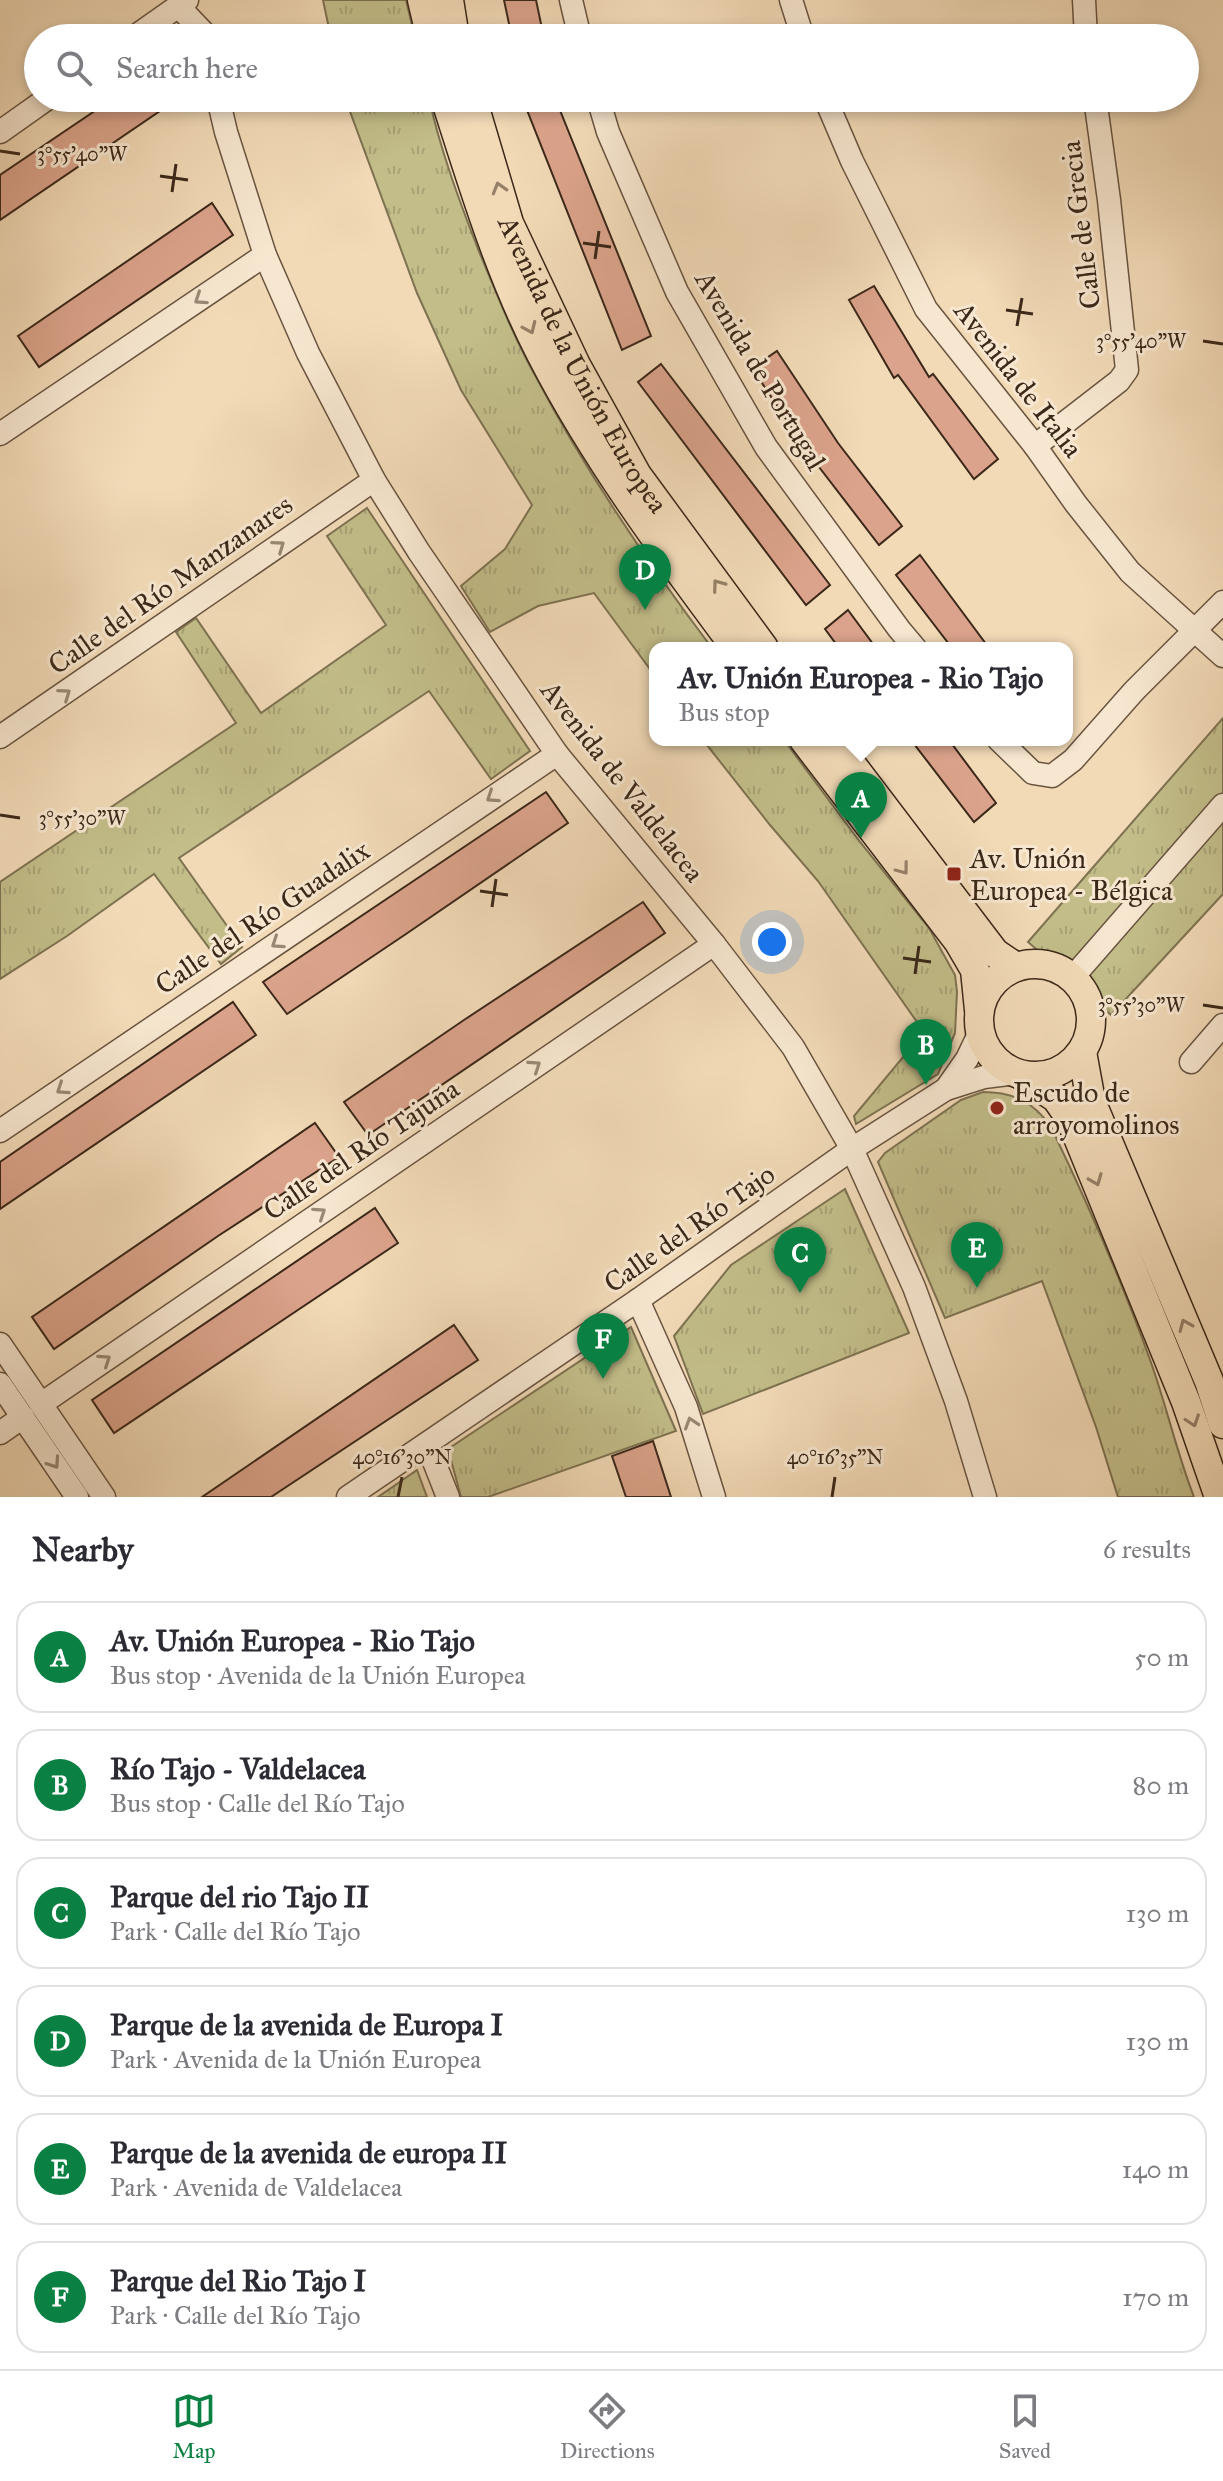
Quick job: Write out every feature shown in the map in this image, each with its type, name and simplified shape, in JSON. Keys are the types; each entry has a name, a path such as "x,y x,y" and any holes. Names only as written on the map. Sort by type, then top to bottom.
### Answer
{"main road":[{"path":"422,0 428,24"},
{"path":"449,0 453,24"},
{"name":"Avenida de la Unión Europea","path":"449,112 487,230 541,353 611,473 732,642"},
{"name":"Avenida de la Unión Europea","path":"476,112 509,223 576,365 637,475 760,642"},
{"path":"809,746 958,941 975,970 980,1021 987,1049 999,1064 1056,1098 1070,1118 1186,1402 1219,1497"},
{"path":"838,746 995,953 1016,967"},
{"path":"980,1021 984,996 1003,974 1016,967 1046,964 1073,977 1083,990 1090,1005 1092,1021 1082,1052 1071,1065 1055,1073 1038,1077 1018,1074"},
{"path":"1082,1052 1091,1101 1209,1381 1223,1424"}],"street":[{"path":"571,0 577,24"},
{"path":"791,0 799,24"},
{"path":"1084,0 1085,24"},
{"path":"153,24 182,3 197,24"},
{"path":"0,132 28,112"},
{"name":"Avenida de Valdelacea","path":"221,112 265,255 308,353 374,480 419,552 557,754 714,944 793,1047 852,1149 914,1287 956,1401 985,1497"},
{"name":"Avenida de Portugal","path":"602,112 677,292 766,447 910,642"},
{"name":"Avenida de Italia","path":"831,112 926,309 1130,572 1223,656"},
{"name":"Calle de Grecia","path":"1035,446 1119,381 1127,370 1097,112"},
{"path":"0,434 265,255"},
{"name":"Calle del Río Manzanares","path":"0,737 374,480"},
{"path":"1005,746 1033,773 1052,776 1073,760 1223,602"},
{"name":"Calle del Río Guadalix","path":"0,1131 557,754"},
{"path":"1073,977 1223,805"},
{"name":"Calle del Río Tajuña","path":"0,1433 714,944"},
{"name":"Calle del Río Tajo","path":"946,1089 967,1059 980,1021"},
{"path":"1191,1062 1223,1025"},
{"name":"Calle del Río Tajo","path":"348,1497 638,1300 852,1149 946,1089 984,1077 1018,1074"},
{"path":"638,1300 686,1407 714,1497"},
{"path":"0,1344 77,1497"},
{"path":"0,1384 32,1411 104,1497"},
{"path":"427,1444 448,1497"}],"green space":[{"path":"323,0 406,0 412,24 328,24"},
{"path":"350,112 432,112 478,249 528,361 575,447 618,516 708,642 649,642 649,668 594,593 538,606 490,632 461,586 505,549 532,505 461,390 417,293"},
{"path":"367,508 530,751 491,779 429,691 179,858 242,947 221,964 154,874 0,979 0,882 236,723 176,632 196,618 261,713 386,625 327,536"},
{"path":"1223,718 1223,894 1111,1015 1028,942"},
{"path":"708,746 788,746 929,928 955,975 955,1033 938,1074 856,1124 854,1116 924,1032 818,881"},
{"path":"983,1092 1022,1100 1051,1127 1103,1241 1138,1328 1194,1497 1118,1497 1096,1427 1042,1281 945,1318 878,1162 885,1153 961,1100"},
{"path":"845,1189 909,1333 703,1414 674,1336 731,1265"},
{"path":"631,1327 676,1431 488,1497 461,1497 448,1449"},
{"path":"417,1470 427,1497 378,1497"}],"building":[{"path":"504,0 536,0 541,24 509,24"},
{"path":"93,112 158,112 0,220 0,175"},
{"path":"528,112 561,112 651,336 622,350"},
{"path":"212,203 233,235 39,367 18,336"},
{"path":"874,286 929,377 933,374 998,459 974,479 898,375 894,378 849,300"},
{"path":"777,351 838,443 902,526 879,545 809,454 752,368"},
{"path":"661,364 830,585 806,605 638,382"},
{"path":"920,555 985,642 947,642 896,575"},
{"path":"848,610 872,642 835,642 825,629"},
{"path":"916,746 953,746 996,803 974,822"},
{"path":"546,792 568,823 287,1014 263,982"},
{"path":"643,902 665,933 368,1135 344,1102"},
{"path":"233,1002 256,1035 0,1209 0,1162"},
{"path":"315,1123 339,1157 54,1349 32,1317"},
{"path":"375,1208 398,1243 114,1433 92,1400"},
{"path":"454,1325 478,1360 271,1497 202,1497"},
{"path":"653,1441 671,1497 626,1497 612,1456"}],"place":[{"name":"Parque de la avenida de Europa I","path":"645,610"},
{"name":"Av. Unión Europea - Rio Tajo","path":"861,838"},
{"name":"Av. Unión Europea - Bélgica","path":"954,874"},
{"name":"Río Tajo - Valdelacea","path":"926,1085"},
{"name":"Escudo de arroyomolinos","path":"997,1108"},
{"name":"Parque de la avenida de europa II","path":"977,1288"},
{"name":"Parque del rio Tajo II","path":"800,1293"},
{"name":"Parque del Rio Tajo I","path":"603,1379"}]}
